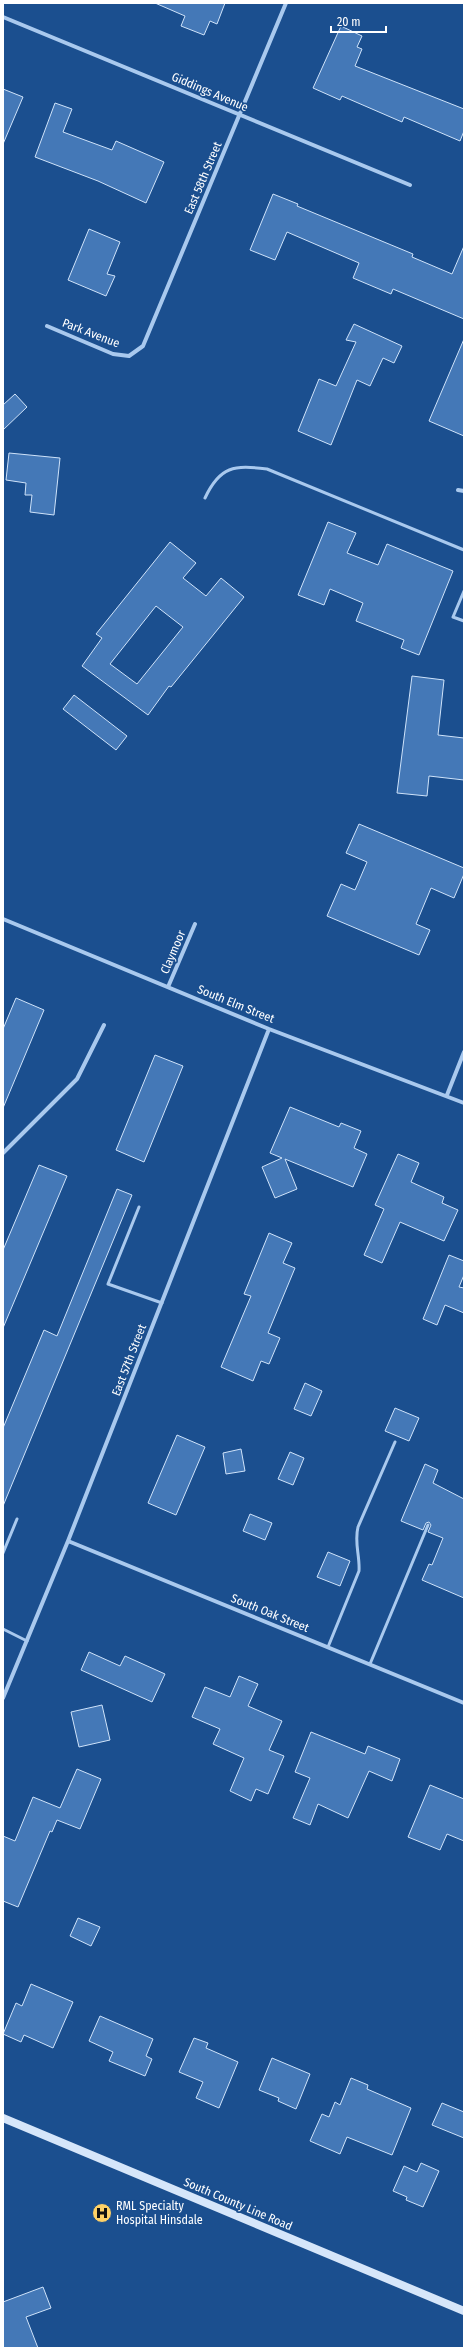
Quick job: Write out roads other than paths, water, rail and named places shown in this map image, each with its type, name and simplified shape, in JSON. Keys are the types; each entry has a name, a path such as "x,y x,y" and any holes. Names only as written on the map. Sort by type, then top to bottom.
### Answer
{"main road":[{"name":"South County Line Road","path":"3,2118 464,2311"}],"street":[{"name":"East 58th Street","path":"129,356 143,346 286,3"},
{"name":"Giddings Avenue","path":"3,17 410,186"},
{"name":"Park Avenue","path":"47,326 113,354 129,356"},
{"path":"458,490 464,491"},
{"name":"South Elm Street","path":"3,919 269,1028 447,1095 464,1103"},
{"name":"Claymoor","path":"168,987 195,924"},
{"path":"3,1153 77,1079 104,1025"},
{"name":"East 57th Street","path":"3,1698 68,1541 269,1028"},
{"path":"447,1095 464,1052"},
{"name":"South Oak Street","path":"68,1541 464,1703"}],"lane":[{"path":"205,498 213,481 225,471 245,466 267,469 464,550"},
{"path":"464,591 453,616 464,621"},
{"path":"139,1207 108,1284 162,1303"},
{"path":"328,1647 359,1571 360,1558 355,1538 358,1527 395,1442"},
{"path":"3,1554 17,1519"},
{"path":"370,1664 428,1525"},
{"path":"3,1629 27,1641"}],"place":[{"name":"RML Specialty Hospital Hinsdale","path":"102,2213"}]}
